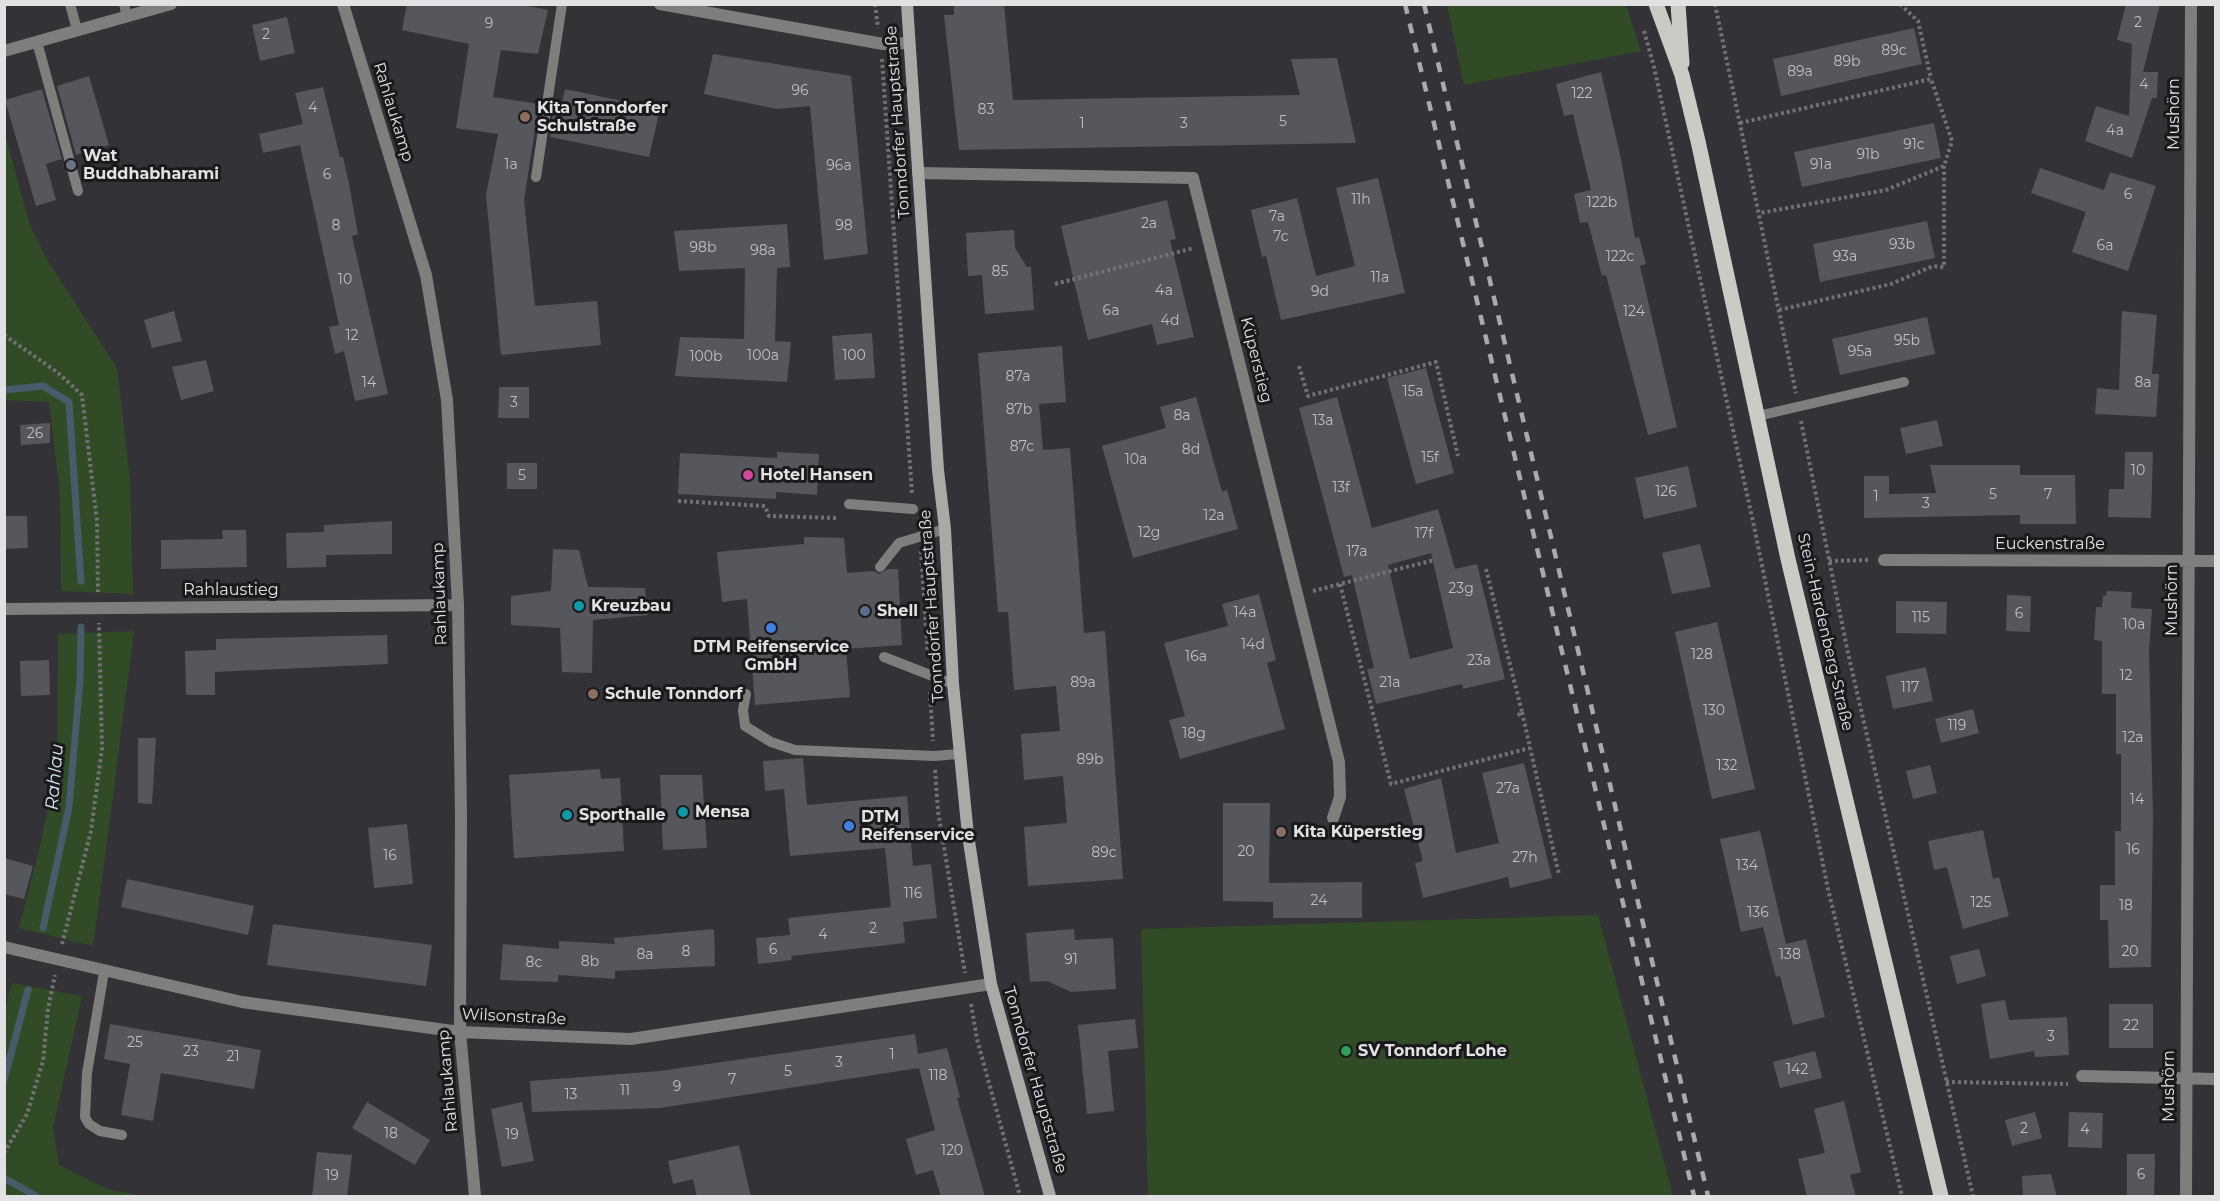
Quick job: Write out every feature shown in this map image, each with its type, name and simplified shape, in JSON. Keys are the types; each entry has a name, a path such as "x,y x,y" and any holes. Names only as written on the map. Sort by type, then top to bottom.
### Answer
{"main road":[{"name":"Tonndorfer Hauptstraße","path":"907,4 938,470 945,529 958,754 991,984 1050,1197"},
{"name":"Stein-Hardenberg-Straße","path":"1656,4 1682,75 1788,559 1941,1197"},
{"name":"Stein-Hardenberg-Straße","path":"1678,4 1682,75"}],"street":[{"path":"4,51 77,30 126,11 171,4"},
{"name":"Rahlaukamp","path":"343,4 426,275 447,400 458,605 461,816 460,1032 475,1197"},
{"path":"660,4 880,43 909,43"},
{"name":"Mushörn","path":"2186,1197 2191,4"},
{"name":"Küperstieg","path":"918,172 1194,178 1340,762 1340,797 1333,818"},
{"name":"Euckenstraße","path":"1884,560 2216,561"},
{"name":"Rahlaustieg","path":"4,609 458,605"},
{"name":"Wilsonstraße","path":"4,947 104,972 242,1002 460,1032 631,1040 991,984"},
{"path":"2082,1076 2216,1079"}],"lane":[{"path":"70,4 77,30"},
{"path":"536,177 562,4"},
{"path":"37,42 78,191"},
{"path":"1758,416 1904,382"},
{"path":"849,504 913,509"},
{"path":"880,567 899,543 945,529"},
{"path":"884,657 953,684"},
{"path":"746,694 743,710 745,726 779,745 795,750 934,756 958,754"},
{"path":"104,972 87,1073 85,1117 89,1124 100,1131 122,1135"}],"path":[{"path":"876,4 913,509"},
{"path":"1715,4 1760,213 1829,561 1973,1197"},
{"path":"1779,310 1892,284 1933,266 1944,267 1944,166 1952,141 1931,79 1918,21 1900,4"},
{"path":"1642,26 1657,79 1755,531 1828,889 1902,1197"},
{"path":"1740,123 1931,79"},
{"path":"1760,213 1886,190 1944,166"},
{"path":"1055,284 1210,244"},
{"path":"4,334 57,372 82,395 97,521 102,748 91,831 48,1009 43,1061 27,1113 5,1153"},
{"path":"1299,366 1308,396 1436,362 1458,456"},
{"path":"678,501 765,506 769,516 849,518"},
{"path":"921,536 938,812 977,1039 1020,1197"},
{"path":"1298,596 1434,560"},
{"path":"1829,561 1884,560"},
{"path":"1486,568 1559,875"},
{"path":"1340,584 1391,784 1530,748"},
{"path":"1516,717 1522,712"},
{"path":"1946,1082 2073,1084 2082,1076"}],"green space":[{"path":"1447,5 1626,5 1641,51 1464,85"},
{"path":"5,134 30,226 48,261 117,368 130,479 133,594 61,591 60,494 49,402 5,400"},
{"path":"134,631 93,946 19,928 39,851 57,763 58,634"},
{"name":"SV Tonndorf Lohe","path":"1598,915 1673,1196 1148,1196 1141,929"},
{"path":"12,983 82,996 53,1128 59,1165 107,1189 143,1196 5,1196 4,1011"}],"building":[{"path":"407,4 519,4 548,10 538,54 501,50 493,97 539,104 524,200 535,306 597,301 601,345 501,355 486,195 498,134 456,128 469,44 402,30"},
{"path":"954,4 1004,4 1013,100 1300,95 1291,59 1337,58 1356,143 959,150 944,15 954,15"},
{"path":"2126,4 2160,4 2143,72 2158,72 2157,98 2152,98 2132,158 2085,141 2096,106 2129,116 2132,44 2117,40"},
{"path":"287,17 295,53 260,61 252,25"},
{"path":"1914,28 1922,64 1781,96 1773,59"},
{"path":"713,54 851,76 868,254 824,260 810,106 777,109 704,94"},
{"path":"1601,72 1621,159 1635,238 1639,237 1646,264 1640,266 1677,427 1648,435 1606,275 1602,276 1588,222 1580,223 1574,194 1591,190 1573,114 1564,116 1556,84"},
{"path":"89,76 109,145 76,155 57,86"},
{"path":"323,87 349,184 358,234 352,236 388,394 355,401 344,351 335,354 329,327 339,325 300,145 263,153 259,134 303,124 295,93"},
{"path":"565,89 660,109 649,157 550,137 554,106 561,107"},
{"path":"42,90 62,159 46,164 56,200 36,206 5,100"},
{"path":"1934,123 1941,158 1802,187 1794,152"},
{"path":"2040,168 2104,190 2110,172 2156,186 2128,271 2072,252 2086,212 2031,193"},
{"path":"1378,178 1405,293 1281,320 1266,256 1262,257 1251,210 1297,198 1316,276 1355,266 1336,188"},
{"path":"1167,200 1176,239 1170,240 1194,337 1157,345 1152,324 1088,340 1061,226"},
{"path":"1927,221 1935,258 1820,282 1813,244"},
{"path":"787,224 790,267 777,268 775,341 791,342 787,382 675,376 680,337 744,339 745,268 679,271 674,231"},
{"path":"1014,230 1015,248 1027,267 1031,267 1034,310 985,314 982,275 968,276 966,233"},
{"path":"174,311 182,341 152,348 144,320"},
{"path":"2122,311 2157,315 2152,374 2159,374 2156,417 2095,414 2097,388 2119,390"},
{"path":"1927,317 1935,354 1840,375 1832,339"},
{"path":"872,333 875,378 835,380 832,336"},
{"path":"1062,346 1066,402 1039,404 1043,450 1070,448 1084,633 1105,631 1123,879 1028,886 1024,827 1067,823 1063,776 1024,780 1021,734 1060,731 1056,686 1014,690 1008,612 998,612 978,353"},
{"path":"206,360 214,391 181,400 172,367"},
{"path":"1426,368 1454,473 1416,484 1387,378"},
{"path":"499,387 529,387 529,418 498,418"},
{"path":"1196,397 1222,492 1227,490 1238,529 1133,558 1102,446 1166,428 1160,407"},
{"path":"1337,397 1372,528 1438,509 1455,569 1477,564 1505,679 1463,689 1462,684 1376,704 1367,669 1374,668 1352,575 1344,577 1299,408","holes":["1431,553 1453,648 1410,659 1388,565"]},
{"path":"1937,420 1943,446 1906,454 1900,428"},
{"path":"50,423 50,443 21,445 20,425"},
{"name":"Hotel Hansen","path":"777,452 819,454 817,495 776,492 776,499 678,494 680,453 777,458"},
{"path":"2125,452 2153,452 2151,518 2108,517 2109,489 2124,489"},
{"path":"507,463 537,463 537,489 507,489"},
{"path":"1930,465 2020,465 2020,475 2075,475 2076,524 2020,524 2020,515 1864,518 1864,476 1889,476 1889,494 1936,493"},
{"path":"1688,466 1697,507 1644,519 1635,478"},
{"path":"4,516 27,516 28,548 4,549"},
{"path":"392,521 392,554 326,555 326,567 287,568 286,533 324,532 324,525"},
{"path":"222,530 246,530 247,567 161,569 161,540 223,539"},
{"path":"804,537 844,538 847,573 874,571 879,574 888,569 898,569 902,645 846,649 850,697 755,705 747,599 722,602 717,552 804,544"},
{"path":"1700,544 1711,587 1672,594 1662,553"},
{"name":"Kreuzbau","path":"553,549 579,550 588,587 645,588 648,615 593,620 592,673 562,672 560,628 511,625 511,596 551,591"},
{"path":"2107,591 2132,592 2131,608 2152,609 2149,651 2153,815 2151,967 2109,968 2108,920 2100,920 2100,885 2115,885 2115,831 2121,831 2121,754 2116,754 2116,694 2102,694 2102,641 2094,640 2096,607 2102,607 2103,596 2106,596"},
{"path":"1259,594 1276,660 1267,663 1285,729 1180,759 1169,720 1185,716 1164,643 1228,626 1222,604"},
{"path":"2007,595 2031,596 2030,632 2006,631"},
{"path":"1896,601 1947,602 1946,634 1896,633"},
{"path":"1717,622 1755,789 1712,799 1675,632"},
{"path":"387,635 388,664 215,672 215,695 186,695 185,651 216,650 216,639"},
{"path":"49,660 50,695 21,696 20,661"},
{"path":"1926,667 1933,701 1893,709 1886,676"},
{"path":"1973,709 1979,733 1941,743 1935,719"},
{"path":"138,738 156,738 152,804 138,803"},
{"path":"803,758 807,805 907,796 913,866 931,864 937,918 903,922 905,943 791,956 792,960 758,964 756,938 790,935 788,918 891,907 885,848 790,856 784,789 765,791 763,761"},
{"path":"1524,763 1552,878 1510,888 1508,877 1423,898 1415,863 1423,861 1404,789 1441,778 1456,853 1499,843 1482,773"},
{"path":"1930,765 1937,793 1913,799 1906,771"},
{"name":"Sporthalle","path":"600,769 601,779 620,778 624,851 514,858 509,775"},
{"name":"Mensa","path":"660,775 702,775 707,848 663,850"},
{"path":"1223,803 1270,803 1269,883 1362,882 1362,918 1273,918 1273,902 1223,901"},
{"path":"407,824 413,884 374,888 368,828"},
{"path":"1983,830 1993,879 1999,877 2009,916 1963,929 1947,867 1934,870 1928,841"},
{"path":"1760,831 1786,944 1806,939 1825,1017 1793,1025 1780,976 1776,977 1763,927 1741,932 1720,839"},
{"path":"4,858 33,866 24,899 4,894"},
{"path":"127,879 254,906 248,935 121,907"},
{"path":"273,924 432,945 426,986 267,965"},
{"path":"714,929 715,966 615,971 615,979 558,975 558,982 500,980 503,944 559,949 559,941 615,944 614,938"},
{"path":"1074,929 1075,940 1113,938 1116,989 1071,992 1047,981 1030,982 1026,933"},
{"path":"1979,949 1986,976 1957,984 1950,956"},
{"path":"2005,1000 2009,1020 2067,1017 2069,1055 2035,1057 2034,1051 1990,1059 1981,1004"},
{"path":"2109,1004 2153,1004 2153,1048 2109,1048"},
{"path":"1135,1019 1138,1048 1108,1051 1114,1111 1087,1114 1078,1025"},
{"path":"110,1024 261,1050 254,1089 161,1073 153,1121 121,1115 130,1064 104,1059"},
{"path":"915,1034 918,1054 947,1048 960,1097 957,1098 985,1197 941,1197 933,1170 916,1175 906,1139 935,1130 919,1068 660,1108 532,1112 530,1081 660,1071"},
{"path":"1815,1051 1822,1078 1780,1088 1773,1062"},
{"path":"1844,1101 1861,1172 1850,1175 1856,1197 1807,1197 1798,1159 1825,1153 1814,1109"},
{"path":"367,1102 430,1140 415,1165 352,1128"},
{"path":"522,1102 534,1161 502,1167 491,1109"},
{"path":"2035,1112 2042,1138 2012,1146 2005,1120"},
{"path":"2069,1112 2103,1113 2102,1148 2068,1147"},
{"path":"739,1145 751,1197 697,1197 693,1179 673,1184 668,1161"},
{"path":"317,1152 352,1155 347,1197 312,1197"},
{"path":"2127,1154 2155,1154 2154,1197 2127,1197"},
{"path":"2051,1174 2057,1197 2023,1197 2022,1176"}],"waterway":[{"name":"Rahlau","path":"4,390 43,386 69,402 81,581"},
{"name":"Rahlau","path":"43,928 69,807 80,680 81,627"},
{"name":"Rahlau","path":"4,1080 28,990"},
{"name":"Rahlau","path":"4,1178 36,1196"}],"railway":[{"path":"1405,4 1694,1196"},
{"path":"1424,4 1708,1196"}],"place":[{"name":"Kita Tonndorfer Schulstraße","path":"525,117"},
{"name":"Wat Buddhabharami","path":"71,165"},
{"name":"Hotel Hansen","path":"748,475"},
{"name":"Kreuzbau","path":"579,606"},
{"name":"Shell","path":"865,611"},
{"name":"DTM Reifenservice GmbH","path":"771,628"},
{"name":"Schule Tonndorf","path":"593,694"},
{"name":"Mensa","path":"683,812"},
{"name":"Sporthalle","path":"567,815"},
{"name":"DTM Reifenservice","path":"849,826"},
{"name":"Kita Küperstieg","path":"1281,832"},
{"name":"SV Tonndorf Lohe","path":"1346,1051"}]}
